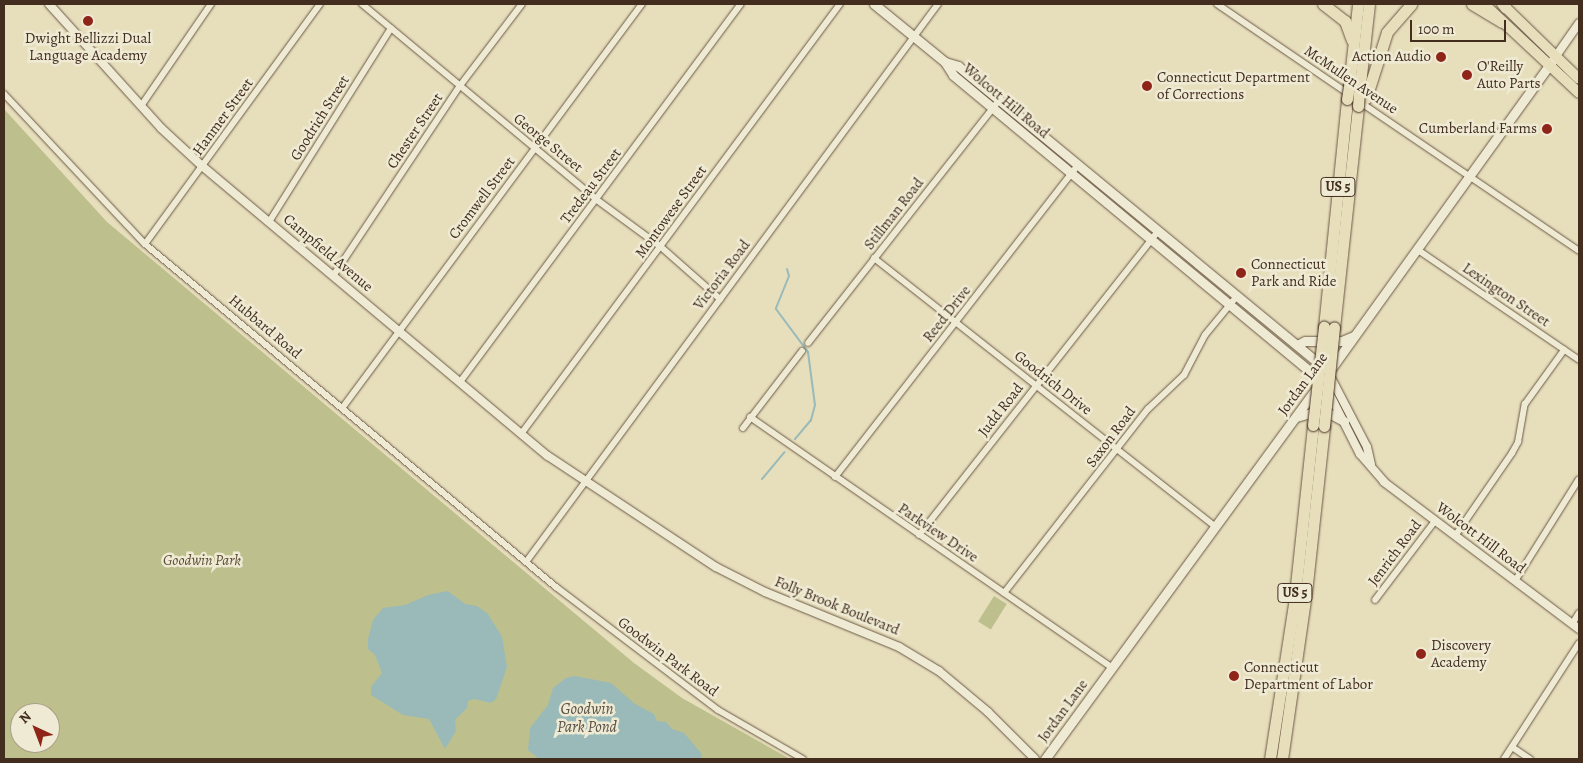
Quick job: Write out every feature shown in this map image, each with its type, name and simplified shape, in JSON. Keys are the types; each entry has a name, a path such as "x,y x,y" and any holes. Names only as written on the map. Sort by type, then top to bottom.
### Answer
{"highway":[{"path":"1322,4 1345,22 1353,48"},
{"name":"US 5","path":"1282,759 1304,612 1347,99 1358,4"},
{"name":"US 5","path":"1329,327 1363,96 1369,4"},
{"path":"1363,96 1387,32 1411,4"},
{"path":"1472,4 1502,22"},
{"name":"US 5","path":"1270,759 1319,426"}],"main road":[{"path":"874,4 945,62"},
{"path":"1484,4 1579,94"},
{"path":"1503,5 1579,78"},
{"name":"Jordan Lane","path":"1045,759 1216,528 1556,56"},
{"name":"Wolcott Hill Road","path":"945,62 956,64 1328,373"},
{"name":"Wolcott Hill Road","path":"945,62 950,72 1321,382"},
{"path":"1297,346 1305,341 1342,341 1356,334"},
{"path":"1296,417 1323,410 1344,421"}],"street":[{"name":"Campfield Avenue","path":"49,4 141,106 202,166 521,434 584,480 614,497"},
{"path":"141,106 211,4"},
{"name":"Hanmer Street","path":"145,244 320,4"},
{"name":"George Street","path":"362,4 597,200 661,247 720,299"},
{"name":"Chester Street","path":"333,276 460,87 522,4"},
{"name":"Cromwell Street","path":"343,407 642,4"},
{"name":"Tredeau Street","path":"460,382 741,4"},
{"name":"Montowese Street","path":"521,434 840,4"},
{"name":"Victoria Road","path":"526,562 584,480 938,4"},
{"name":"McMullen Avenue","path":"1217,4 1579,251"},
{"name":"Jordan Lane","path":"1556,56 1579,23"},
{"name":"Goodrich Street","path":"269,222 391,28"},
{"name":"Hubbard Road","path":"4,94 145,244 343,407 526,562"},
{"name":"Stillman Road","path":"808,343 999,100"},
{"name":"Reed Drive","path":"835,477 1078,165"},
{"name":"Judd Road","path":"919,535 1158,231"},
{"name":"Lexington Street","path":"1418,250 1579,360"},
{"name":"Goodrich Drive","path":"874,258 1216,528"},
{"name":"Saxon Road","path":"1004,593 1118,450 1148,409 1184,375 1205,335 1237,296"},
{"path":"1455,536 1518,442 1525,404 1564,350"},
{"path":"742,428 802,351"},
{"name":"Wolcott Hill Road","path":"1328,373 1362,438 1371,465"},
{"name":"Wolcott Hill Road","path":"1321,382 1354,442 1388,485 1576,627"},
{"name":"Parkview Drive","path":"750,417 1112,668"},
{"path":"1354,442 1362,438"},
{"path":"1515,581 1579,479"},
{"name":"Folly Brook Boulevard","path":"614,497 689,551 730,574 899,647 939,671 988,712 1035,759"},
{"name":"Jenrich Road","path":"1375,600 1435,521"},
{"name":"Goodwin Park Road","path":"526,562 718,710 803,759"},
{"path":"1576,627 1579,613"},
{"path":"1504,759 1579,643"},
{"path":"1512,746 1530,759"}],"green space":[{"name":"Goodwin Park","path":"4,109 107,222 634,663 682,698 790,759 4,759"},
{"path":"994,596 1007,604 991,629 978,621"}],"water":[{"path":"448,591 465,604 477,606 488,614 502,637 507,667 496,699 491,703 474,699 468,701 467,708 455,720 456,731 445,749 429,719 403,715 371,695 371,687 382,673 375,655 368,649 368,639 373,620 383,608 405,605 428,595"},
{"name":"Goodwin Park Pond","path":"575,676 611,683 635,704 654,714 657,721 666,722 672,729 684,733 701,753 702,759 539,759 528,750 530,728 548,705 553,688 566,678"}],"waterway":[{"path":"787,269 789,276 776,309 808,352 815,405 811,420 795,439"},
{"path":"762,479 785,452"}],"place":[{"name":"Dwight Bellizzi Dual Language Academy","path":"88,21"},
{"name":"Action Audio","path":"1441,57"},
{"name":"O'Reilly Auto Parts","path":"1467,75"},
{"name":"Connecticut Department of Corrections","path":"1147,86"},
{"name":"Cumberland Farms","path":"1547,129"},
{"name":"Connecticut Park and Ride","path":"1241,273"},
{"name":"Discovery Academy","path":"1421,654"},
{"name":"Connecticut Department of Labor","path":"1234,676"}]}
